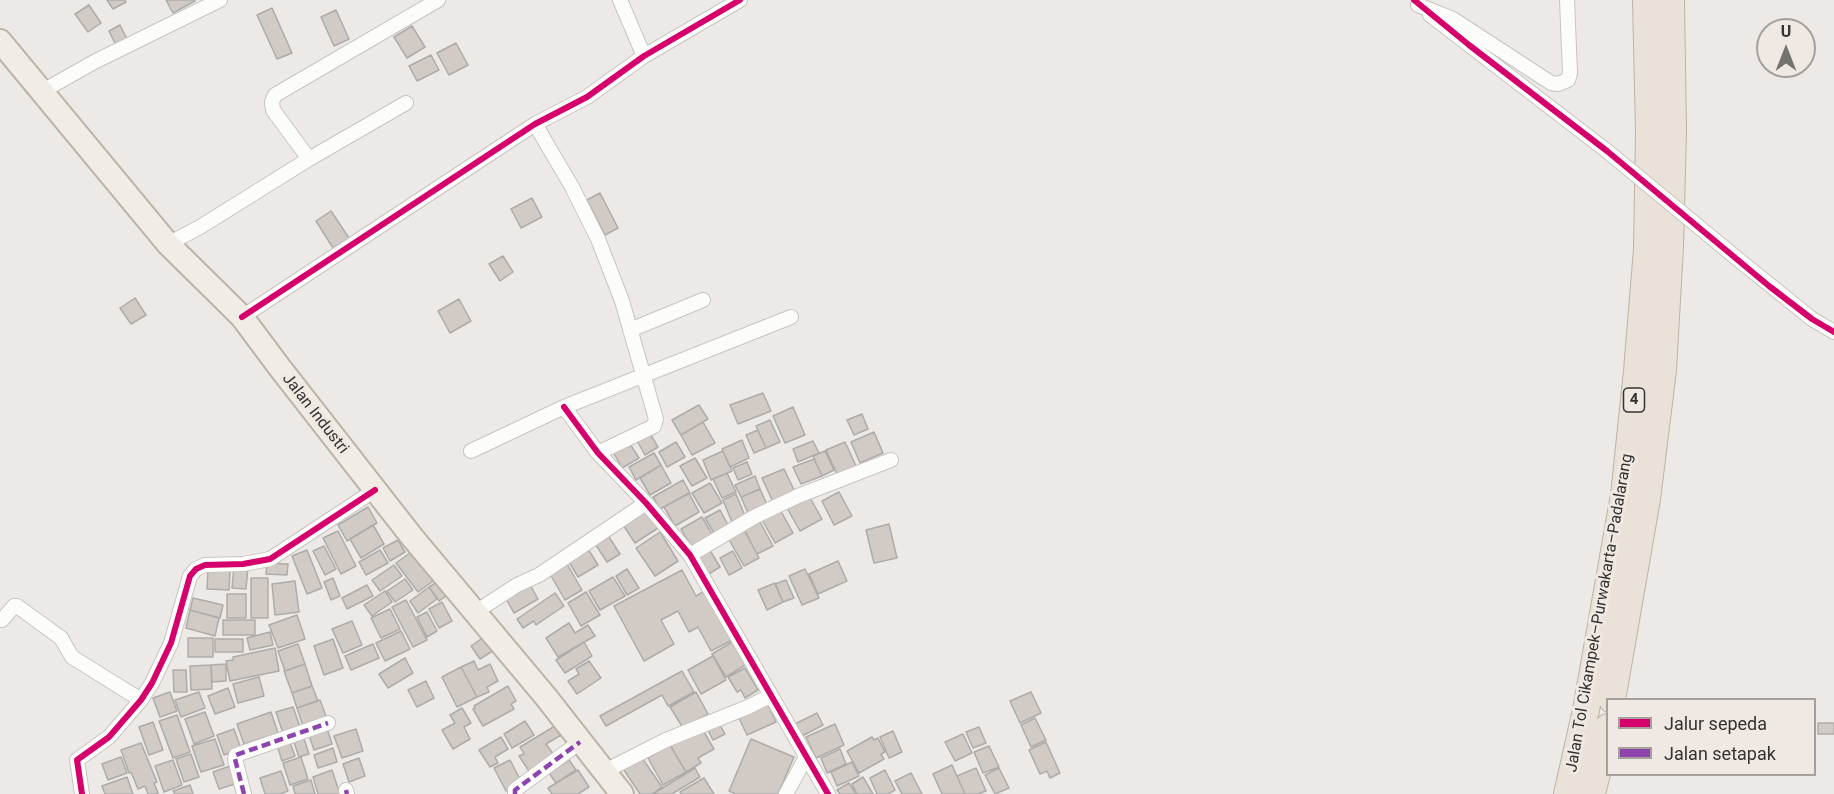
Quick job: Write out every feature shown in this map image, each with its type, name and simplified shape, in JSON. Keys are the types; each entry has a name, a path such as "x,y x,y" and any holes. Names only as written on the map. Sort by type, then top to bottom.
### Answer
{"highway":[{"name":"Jalan Tol Cikampek–Purwakarta–Padalarang","path":"1567,794 1586,710 1624,495 1637,371 1647,249 1649,132 1646,0"},
{"name":"Jalan Tol Cikampek–Purwakarta–Padalarang","path":"1612,698 1647,499 1663,370 1670,247 1673,130 1671,0"},
{"name":"Jalan Tol Cikampek–Purwakarta–Padalarang","path":"1592,794 1606,735"}],"main road":[{"name":"Jalan Industri","path":"0,41 168,244 242,316 375,490 622,794"}],"street":[{"path":"41,92 94,62 220,0"},
{"path":"309,159 273,110 272,102 275,95 438,0"},
{"path":"620,0 644,56"},
{"path":"242,316 535,124 587,97 644,56 740,0"},
{"path":"1416,2 1453,19 1551,83 1558,84 1568,80 1570,73 1568,0"},
{"path":"1416,2 1607,151 1812,319 1834,332"},
{"path":"168,244 406,103"},
{"path":"535,124 572,187 598,239 622,301 656,419 655,425 597,453"},
{"path":"630,330 703,300"},
{"path":"471,451 564,407 790,316"},
{"path":"564,407 597,453 646,504 690,555 828,794"},
{"path":"690,555 754,517 789,500 891,460"},
{"path":"82,794 77,760 109,737 141,700 152,683 171,643 190,576 196,568 205,565 243,564 270,559 375,490"},
{"path":"474,613 517,585 539,575 646,504"},
{"path":"2,620 14,606 17,606 61,638 72,657 141,700"},
{"path":"605,771 666,740 770,696"},
{"path":"244,794 236,755 328,723"},
{"path":"515,794 515,790 580,742"},
{"path":"786,794 806,758"}],"building":[{"path":"107,0 125,0 126,2 113,9"},
{"path":"166,0 194,0 195,1 173,13"},
{"path":"89,5 101,23 88,32 75,14"},
{"path":"272,8 292,53 277,59 257,15"},
{"path":"336,10 349,39 334,46 321,17"},
{"path":"120,25 129,43 118,49 109,31"},
{"path":"412,26 425,47 407,58 394,37"},
{"path":"456,43 468,65 449,75 437,53"},
{"path":"431,55 439,70 417,81 409,66"},
{"path":"600,193 618,228 605,235 587,200"},
{"path":"532,198 542,217 521,228 511,209"},
{"path":"331,211 349,238 333,248 316,221"},
{"path":"503,256 513,272 500,281 489,264"},
{"path":"135,298 146,315 131,324 120,308"},
{"path":"459,299 471,321 450,333 438,311"},
{"path":"763,393 771,411 738,424 730,405"},
{"path":"699,405 708,419 681,435 672,420"},
{"path":"793,407 805,435 785,443 773,416"},
{"path":"862,414 868,429 854,435 847,420"},
{"path":"770,420 780,442 766,448 756,426"},
{"path":"703,422 715,443 692,455 681,435"},
{"path":"758,430 766,448 754,453 746,435"},
{"path":"649,432 658,447 645,455 636,439"},
{"path":"874,432 883,453 860,463 851,442"},
{"path":"742,440 749,458 730,467 722,449"},
{"path":"628,441 639,458 622,468 612,450"},
{"path":"813,441 819,453 798,462 793,449"},
{"path":"676,442 685,457 667,467 659,452"},
{"path":"845,442 856,466 837,474 826,450"},
{"path":"723,451 732,471 711,480 703,460"},
{"path":"825,451 834,470 822,476 813,456"},
{"path":"654,453 661,465 636,480 629,467"},
{"path":"695,458 707,478 692,486 680,466"},
{"path":"814,459 822,476 801,484 793,467"},
{"path":"747,462 752,474 738,480 733,468"},
{"path":"661,465 671,483 650,495 640,478"},
{"path":"784,469 795,492 773,502 762,478"},
{"path":"727,473 736,492 722,498 713,479"},
{"path":"755,476 760,489 741,497 735,485"},
{"path":"683,480 690,493 660,509 653,497"},
{"path":"710,483 722,503 704,513 692,493"},
{"path":"760,489 767,505 748,513 741,497"},
{"path":"839,492 852,516 834,525 822,501"},
{"path":"689,493 699,512 675,526 664,507"},
{"path":"736,494 745,516 732,522 723,500"},
{"path":"809,496 822,519 800,531 787,508"},
{"path":"778,506 793,533 775,543 760,516"},
{"path":"368,507 377,523 347,541 338,525"},
{"path":"645,508 658,528 635,543 621,522"},
{"path":"720,510 728,525 714,533 705,518"},
{"path":"702,517 713,536 692,548 681,529"},
{"path":"759,520 773,546 757,554 743,528"},
{"path":"889,524 897,558 874,563 866,530"},
{"path":"373,525 384,544 361,558 350,539"},
{"path":"743,527 759,558 744,566 727,536"},
{"path":"338,531 356,566 341,574 323,538"},
{"path":"660,532 678,561 655,576 636,548"},
{"path":"609,537 620,554 607,562 596,545"},
{"path":"398,540 405,552 390,561 383,548"},
{"path":"324,546 336,569 325,575 313,551"},
{"path":"708,547 720,567 707,575 694,555"},
{"path":"588,549 598,565 578,577 568,560"},
{"path":"307,550 322,588 307,594 292,556"},
{"path":"380,550 388,563 366,575 359,562"},
{"path":"414,550 436,579 418,592 396,563"},
{"path":"733,551 742,568 729,575 720,558"},
{"path":"838,561 847,581 818,594 809,574"},
{"path":"267,563 288,564 287,575 266,574"},
{"path":"567,564 582,590 565,600 550,574"},
{"path":"394,565 402,576 380,591 372,580"},
{"path":"234,566 248,567 246,589 232,588"},
{"path":"208,569 230,570 229,590 207,589"},
{"path":"627,569 639,588 627,595 616,576"},
{"path":"805,569 819,598 802,605 789,576"},
{"path":"682,570 696,596 705,591 732,640 711,651 698,627 689,632 678,611 661,620 674,644 644,661 614,606"},
{"path":"613,577 625,596 600,610 589,591"},
{"path":"251,578 268,578 268,618 251,618"},
{"path":"333,578 340,596 331,600 324,582"},
{"path":"405,579 413,590 395,602 387,591"},
{"path":"440,580 449,594 439,601 429,587"},
{"path":"786,580 794,598 783,602 775,584"},
{"path":"295,581 299,612 275,615 272,584"},
{"path":"529,583 538,599 514,613 505,597"},
{"path":"775,583 783,602 767,610 758,590"},
{"path":"367,585 373,596 347,609 342,598"},
{"path":"429,587 437,599 418,613 410,601"},
{"path":"385,591 392,602 372,616 364,605"},
{"path":"586,592 600,615 581,626 568,603"},
{"path":"555,593 564,606 536,625 534,621 523,628 517,619"},
{"path":"227,594 246,594 246,618 227,618"},
{"path":"193,598 223,605 220,618 190,610"},
{"path":"406,600 427,640 413,647 392,607"},
{"path":"442,602 452,621 439,628 429,609"},
{"path":"390,609 400,629 381,638 371,618"},
{"path":"190,610 219,618 215,636 186,628"},
{"path":"427,612 437,631 427,637 417,617"},
{"path":"297,615 305,639 278,648 269,625"},
{"path":"223,620 255,620 255,635 223,635"},
{"path":"352,621 362,645 343,653 332,629"},
{"path":"569,623 575,633 588,625 595,636 558,657 546,638"},
{"path":"401,631 410,649 385,661 376,643"},
{"path":"270,632 273,645 250,650 247,638"},
{"path":"484,637 494,650 480,659 471,646"},
{"path":"188,638 213,638 213,657 188,657"},
{"path":"215,639 243,639 243,652 215,652"},
{"path":"333,639 343,668 324,675 314,646"},
{"path":"584,642 592,656 565,673 556,660"},
{"path":"732,642 745,665 726,677 712,654"},
{"path":"298,644 305,664 285,671 278,651"},
{"path":"373,644 379,658 351,670 345,656"},
{"path":"275,648 279,671 230,681 226,661 233,660 233,657"},
{"path":"713,656 726,680 701,694 688,670"},
{"path":"405,658 413,673 388,688 379,674"},
{"path":"474,661 478,670 490,664 498,681 487,687 489,692 477,697 461,667"},
{"path":"589,661 601,678 577,694 568,681 579,674 576,669"},
{"path":"226,664 226,681 212,682 211,665"},
{"path":"305,664 312,686 292,693 284,671"},
{"path":"211,665 212,689 191,690 190,666"},
{"path":"461,667 477,697 457,707 442,677"},
{"path":"745,668 758,690 745,698 741,690 737,692 728,677"},
{"path":"173,670 186,670 187,692 174,692"},
{"path":"682,671 694,692 668,706 662,695 606,726 600,716"},
{"path":"259,677 264,696 238,703 233,684"},
{"path":"426,681 434,698 417,707 408,690"},
{"path":"312,686 318,701 297,708 292,693"},
{"path":"508,686 516,701 511,704 514,709 483,726 473,709 474,706"},
{"path":"228,688 235,707 215,714 208,696"},
{"path":"170,692 177,711 160,717 153,698"},
{"path":"199,692 205,708 181,717 175,700"},
{"path":"696,692 708,714 683,728 670,707"},
{"path":"1031,692 1041,713 1020,723 1010,701"},
{"path":"320,700 327,719 303,726 297,708"},
{"path":"767,702 776,722 747,735 738,716"},
{"path":"293,707 300,727 283,733 276,712"},
{"path":"462,708 471,723 464,727 470,739 453,749 442,730 455,723 450,715"},
{"path":"205,712 214,736 194,744 185,719"},
{"path":"271,712 278,733 244,744 237,724"},
{"path":"817,713 823,725 802,736 795,724"},
{"path":"177,715 190,752 173,758 159,721"},
{"path":"1035,718 1046,740 1031,747 1021,725"},
{"path":"717,720 725,734 713,740 706,726"},
{"path":"525,721 534,735 512,748 504,734"},
{"path":"153,722 163,750 149,755 139,727"},
{"path":"1818,723 1834,723 1834,734 1818,734"},
{"path":"835,724 844,745 816,758 806,737"},
{"path":"555,726 561,735 546,744 556,758 531,774 519,756 524,754 520,747"},
{"path":"701,727 714,749 698,758 701,763 686,772 670,745"},
{"path":"979,727 986,743 973,748 966,732"},
{"path":"327,728 332,744 314,750 309,735"},
{"path":"234,729 241,749 224,755 217,735"},
{"path":"356,729 363,751 342,758 334,736"},
{"path":"893,731 902,752 889,758 880,737"},
{"path":"963,734 972,753 955,761 945,742"},
{"path":"303,736 309,754 299,757 293,739"},
{"path":"501,737 508,749 495,757 498,763 490,767 479,750"},
{"path":"872,737 874,740 878,738 885,752 881,754 884,759 859,773 847,751"},
{"path":"215,739 224,765 201,772 192,746"},
{"path":"751,739 794,757 778,794 736,794 729,791"},
{"path":"289,740 295,756 282,761 277,745"},
{"path":"1046,742 1060,773 1050,778 1047,771 1040,774 1029,750"},
{"path":"141,743 157,782 154,783 158,793 156,794 148,794 145,786 138,789 131,772 129,773 121,750"},
{"path":"670,745 686,772 663,785 648,758"},
{"path":"989,746 999,767 983,773 974,752"},
{"path":"333,748 337,762 318,768 314,755"},
{"path":"840,749 846,764 827,773 821,758"},
{"path":"191,754 199,777 184,782 176,759"},
{"path":"640,755 662,787 652,794 640,794 622,767"},
{"path":"121,757 127,773 108,780 102,764"},
{"path":"301,757 308,779 290,785 283,763"},
{"path":"359,758 365,776 349,782 343,764"},
{"path":"173,760 182,785 164,792 155,766"},
{"path":"510,760 521,781 506,791 494,768"},
{"path":"569,760 576,770 556,783 549,773"},
{"path":"852,762 859,776 837,786 831,772"},
{"path":"233,765 238,783 219,789 213,772"},
{"path":"952,765 965,794 942,794 933,774"},
{"path":"695,768 700,777 672,794 653,794"},
{"path":"976,768 986,791 978,794 965,794 957,776"},
{"path":"999,768 1009,788 995,794 985,775"},
{"path":"332,770 340,794 318,794 313,777"},
{"path":"578,770 589,787 578,794 552,794 548,788"},
{"path":"885,770 895,790 888,794 877,794 870,778"},
{"path":"281,771 288,791 280,794 265,794 260,778"},
{"path":"911,773 922,794 902,794 895,781"},
{"path":"127,777 133,794 105,794 102,786"},
{"path":"863,777 873,794 857,794 852,784"},
{"path":"704,778 714,794 681,794 680,792"},
{"path":"311,780 315,794 295,794 293,786"},
{"path":"849,783 856,794 840,794 837,790"},
{"path":"190,785 193,794 175,794 173,791"}],"marked path":[{"path":"244,794 236,755 328,723"},
{"path":"515,794 515,790 580,742"},
{"path":"346,790 347,794"}],"cycle path":[{"path":"242,317 535,124 587,97 644,56 740,0"},
{"path":"1414,0 1607,151 1769,286 1812,319 1834,332"},
{"path":"564,407 598,453 646,503 690,555 828,794"},
{"path":"82,794 77,760 109,737 141,700 152,683 171,643 190,576 196,569 205,565 243,564 270,559 375,490"}]}
